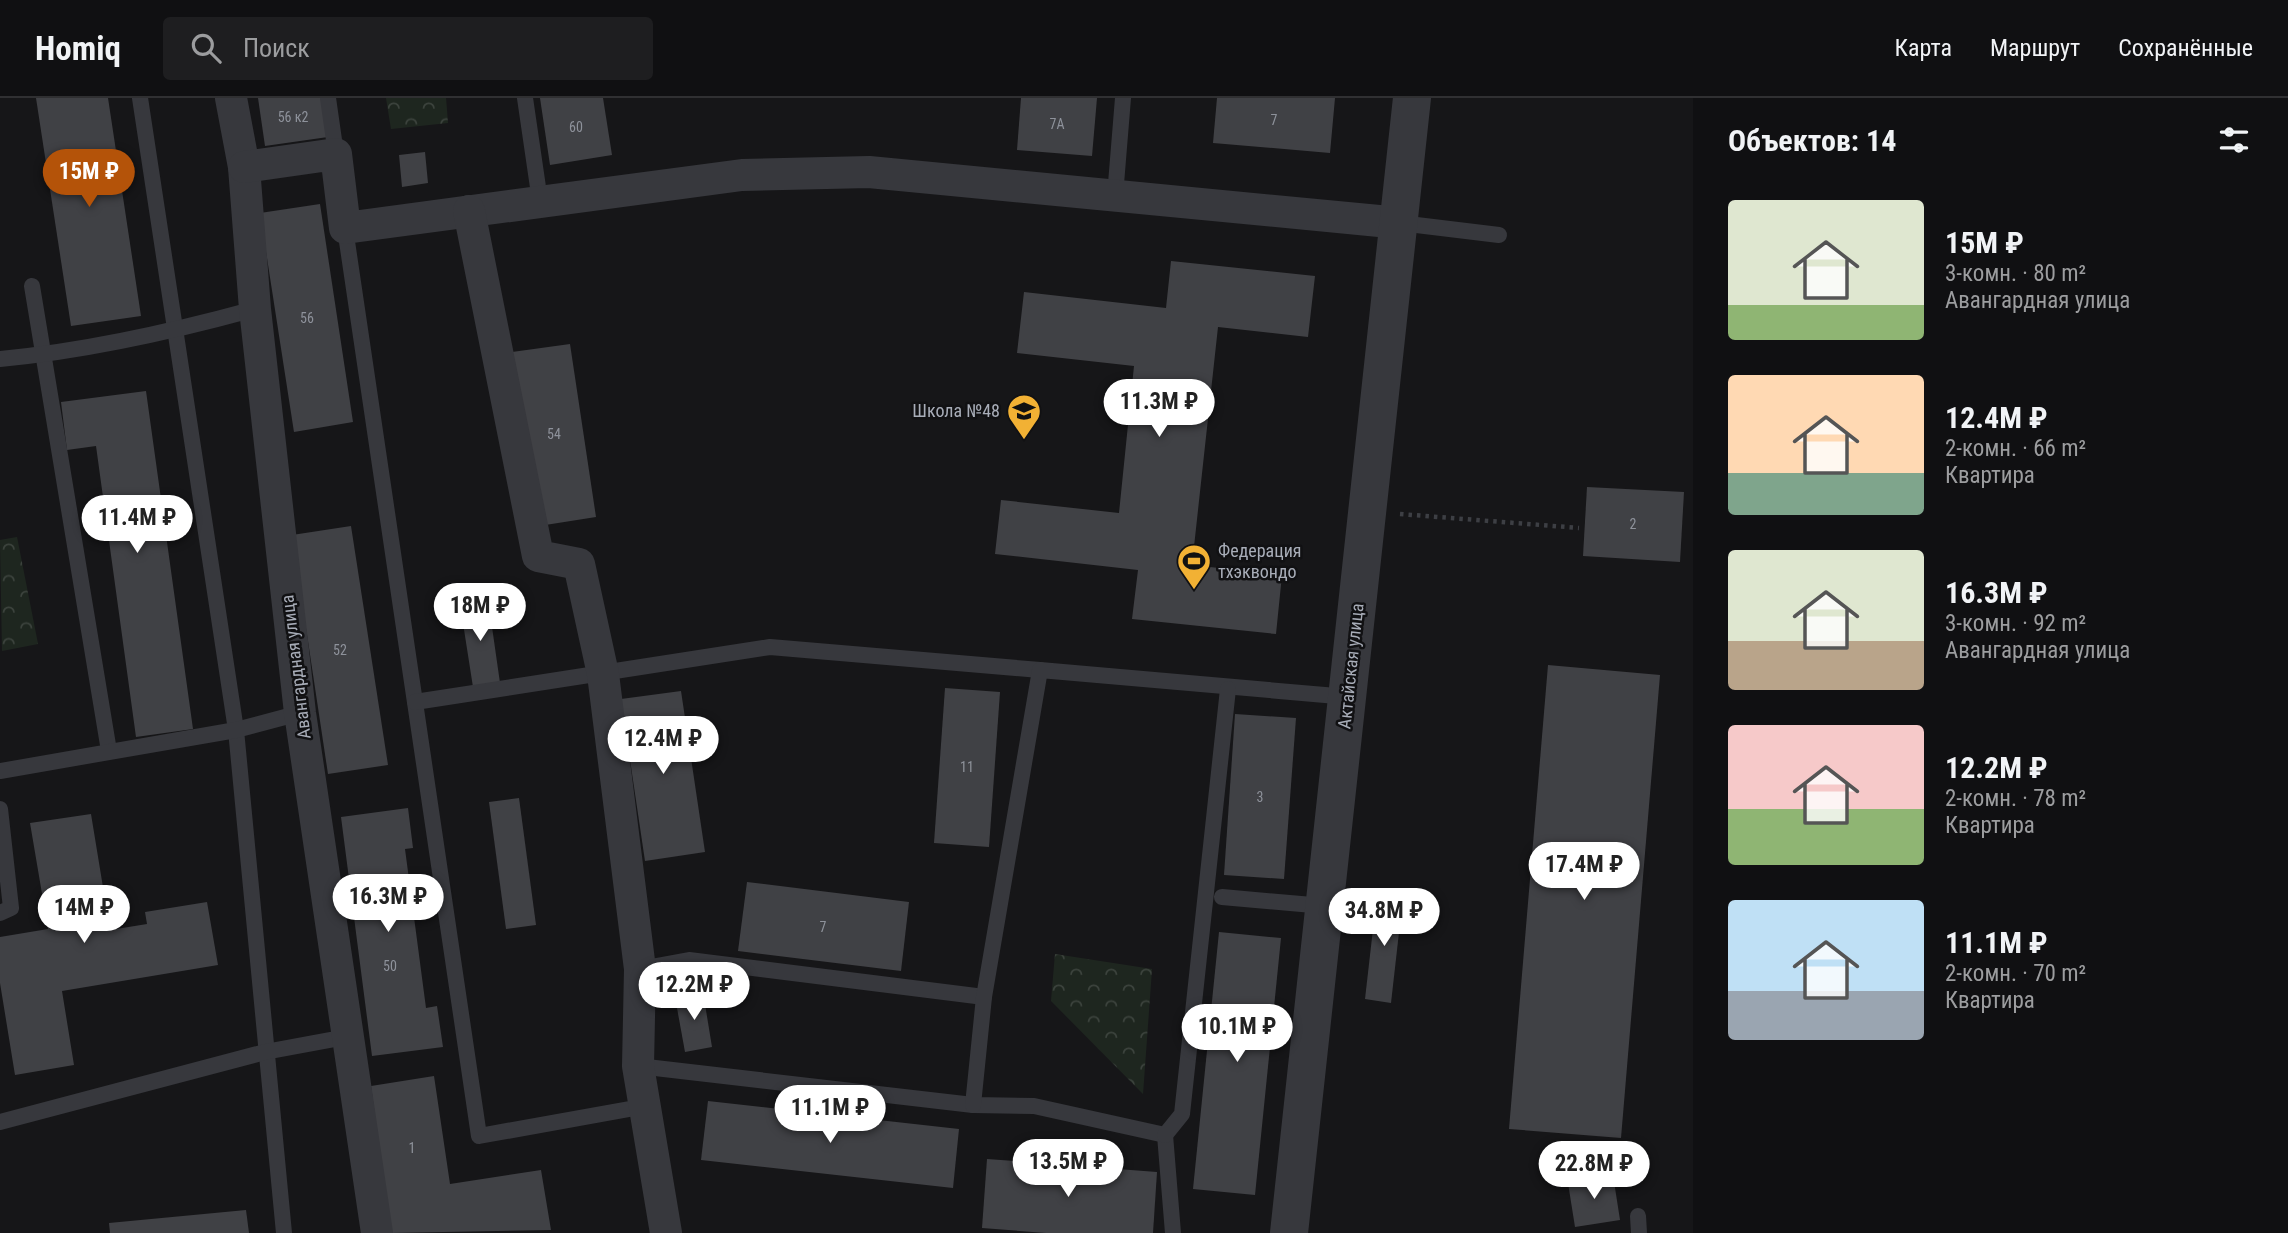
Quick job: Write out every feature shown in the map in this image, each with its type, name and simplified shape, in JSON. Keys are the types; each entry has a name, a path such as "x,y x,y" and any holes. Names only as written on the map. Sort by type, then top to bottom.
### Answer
{"street":[{"name":"Авангардная улица","path":"231,98 244,167 255,309 300,713 377,1233"},
{"name":"Актайская улица","path":"1289,1233 1412,98"},
{"path":"244,167 336,154 345,228 742,175 869,172 1400,223"},
{"path":"469,211 538,556 579,564 603,674 640,969 638,1066 666,1233"}],"lane":[{"path":"140,98 236,730 284,1233"},
{"path":"328,98 336,154"},
{"path":"525,98 540,201"},
{"path":"1115,196 1123,98"},
{"path":"1400,223 1499,235"},
{"path":"345,228 479,1136 646,1106"},
{"path":"32,286 109,751"},
{"path":"0,359 43,355 175,331 255,309"},
{"path":"415,702 770,647 1228,689 1348,697"},
{"path":"972,1105 984,997 1040,670"},
{"path":"1173,1233 1165,1135 1182,1114 1228,689"},
{"path":"0,771 236,730 300,713"},
{"path":"0,809 11,908 0,913"},
{"path":"1222,897 1325,906"},
{"path":"640,969 688,960 984,997"},
{"path":"0,1122 265,1052 346,1037"},
{"path":"638,1066 972,1105 1034,1106 1165,1135"},
{"path":"1638,1216 1639,1233"}],"path":[{"path":"1368,512 1579,528"}],"green space":[{"path":"386,98 446,98 448,123 391,129"},
{"path":"17,537 38,644 2,651 0,540"},
{"path":"1055,954 1152,969 1143,1094 1051,1001"}],"building":[{"path":"36,98 108,98 141,316 71,326"},
{"path":"258,98 322,98 328,137 265,146"},
{"path":"540,98 603,98 612,155 550,165"},
{"path":"1021,98 1097,98 1092,156 1017,150"},
{"path":"1217,98 1335,98 1330,153 1213,143"},
{"path":"425,152 428,183 402,187 399,155"},
{"path":"320,204 353,422 294,432 260,213"},
{"path":"1171,261 1315,276 1308,337 1218,327 1192,565 1282,575 1276,634 1132,619 1138,570 995,554 1001,500 1119,513 1134,366 1017,353 1024,292 1166,308"},
{"path":"570,344 596,517 539,526 512,352"},
{"path":"146,391 193,729 136,737 96,446 67,450 61,402"},
{"path":"1587,487 1684,492 1680,562 1583,556"},
{"path":"351,526 388,765 328,774 292,535"},
{"path":"488,599 500,683 473,687 460,604"},
{"path":"1548,665 1660,675 1621,1138 1509,1129"},
{"path":"945,688 1000,692 989,847 934,843"},
{"path":"681,691 705,852 645,861 621,699"},
{"path":"1235,714 1296,718 1284,879 1224,875"},
{"path":"519,798 536,925 506,929 489,802"},
{"path":"408,808 413,848 405,849 426,1008 437,1006 443,1047 372,1056 341,817"},
{"path":"91,814 110,930 147,924 145,912 207,902 218,965 62,991 74,1065 15,1075 0,983 0,937 48,929 30,823"},
{"path":"747,882 909,902 901,971 738,951"},
{"path":"1377,894 1403,897 1391,1003 1365,999"},
{"path":"1219,932 1281,938 1255,1195 1193,1189"},
{"path":"703,992 712,1047 685,1052 675,997"},
{"path":"434,1076 450,1184 541,1170 551,1230 391,1233 371,1086"},
{"path":"708,1101 959,1129 953,1188 701,1160"},
{"path":"987,1159 1157,1172 1153,1233 1046,1233 982,1228"},
{"path":"1613,1175 1620,1220 1575,1227 1568,1183"},
{"path":"246,1210 249,1233 110,1233 109,1223"}],"place":[{"name":"Школа №48","path":"1024,441"},
{"name":"Федерация тхэквондо","path":"1194,591"}]}
